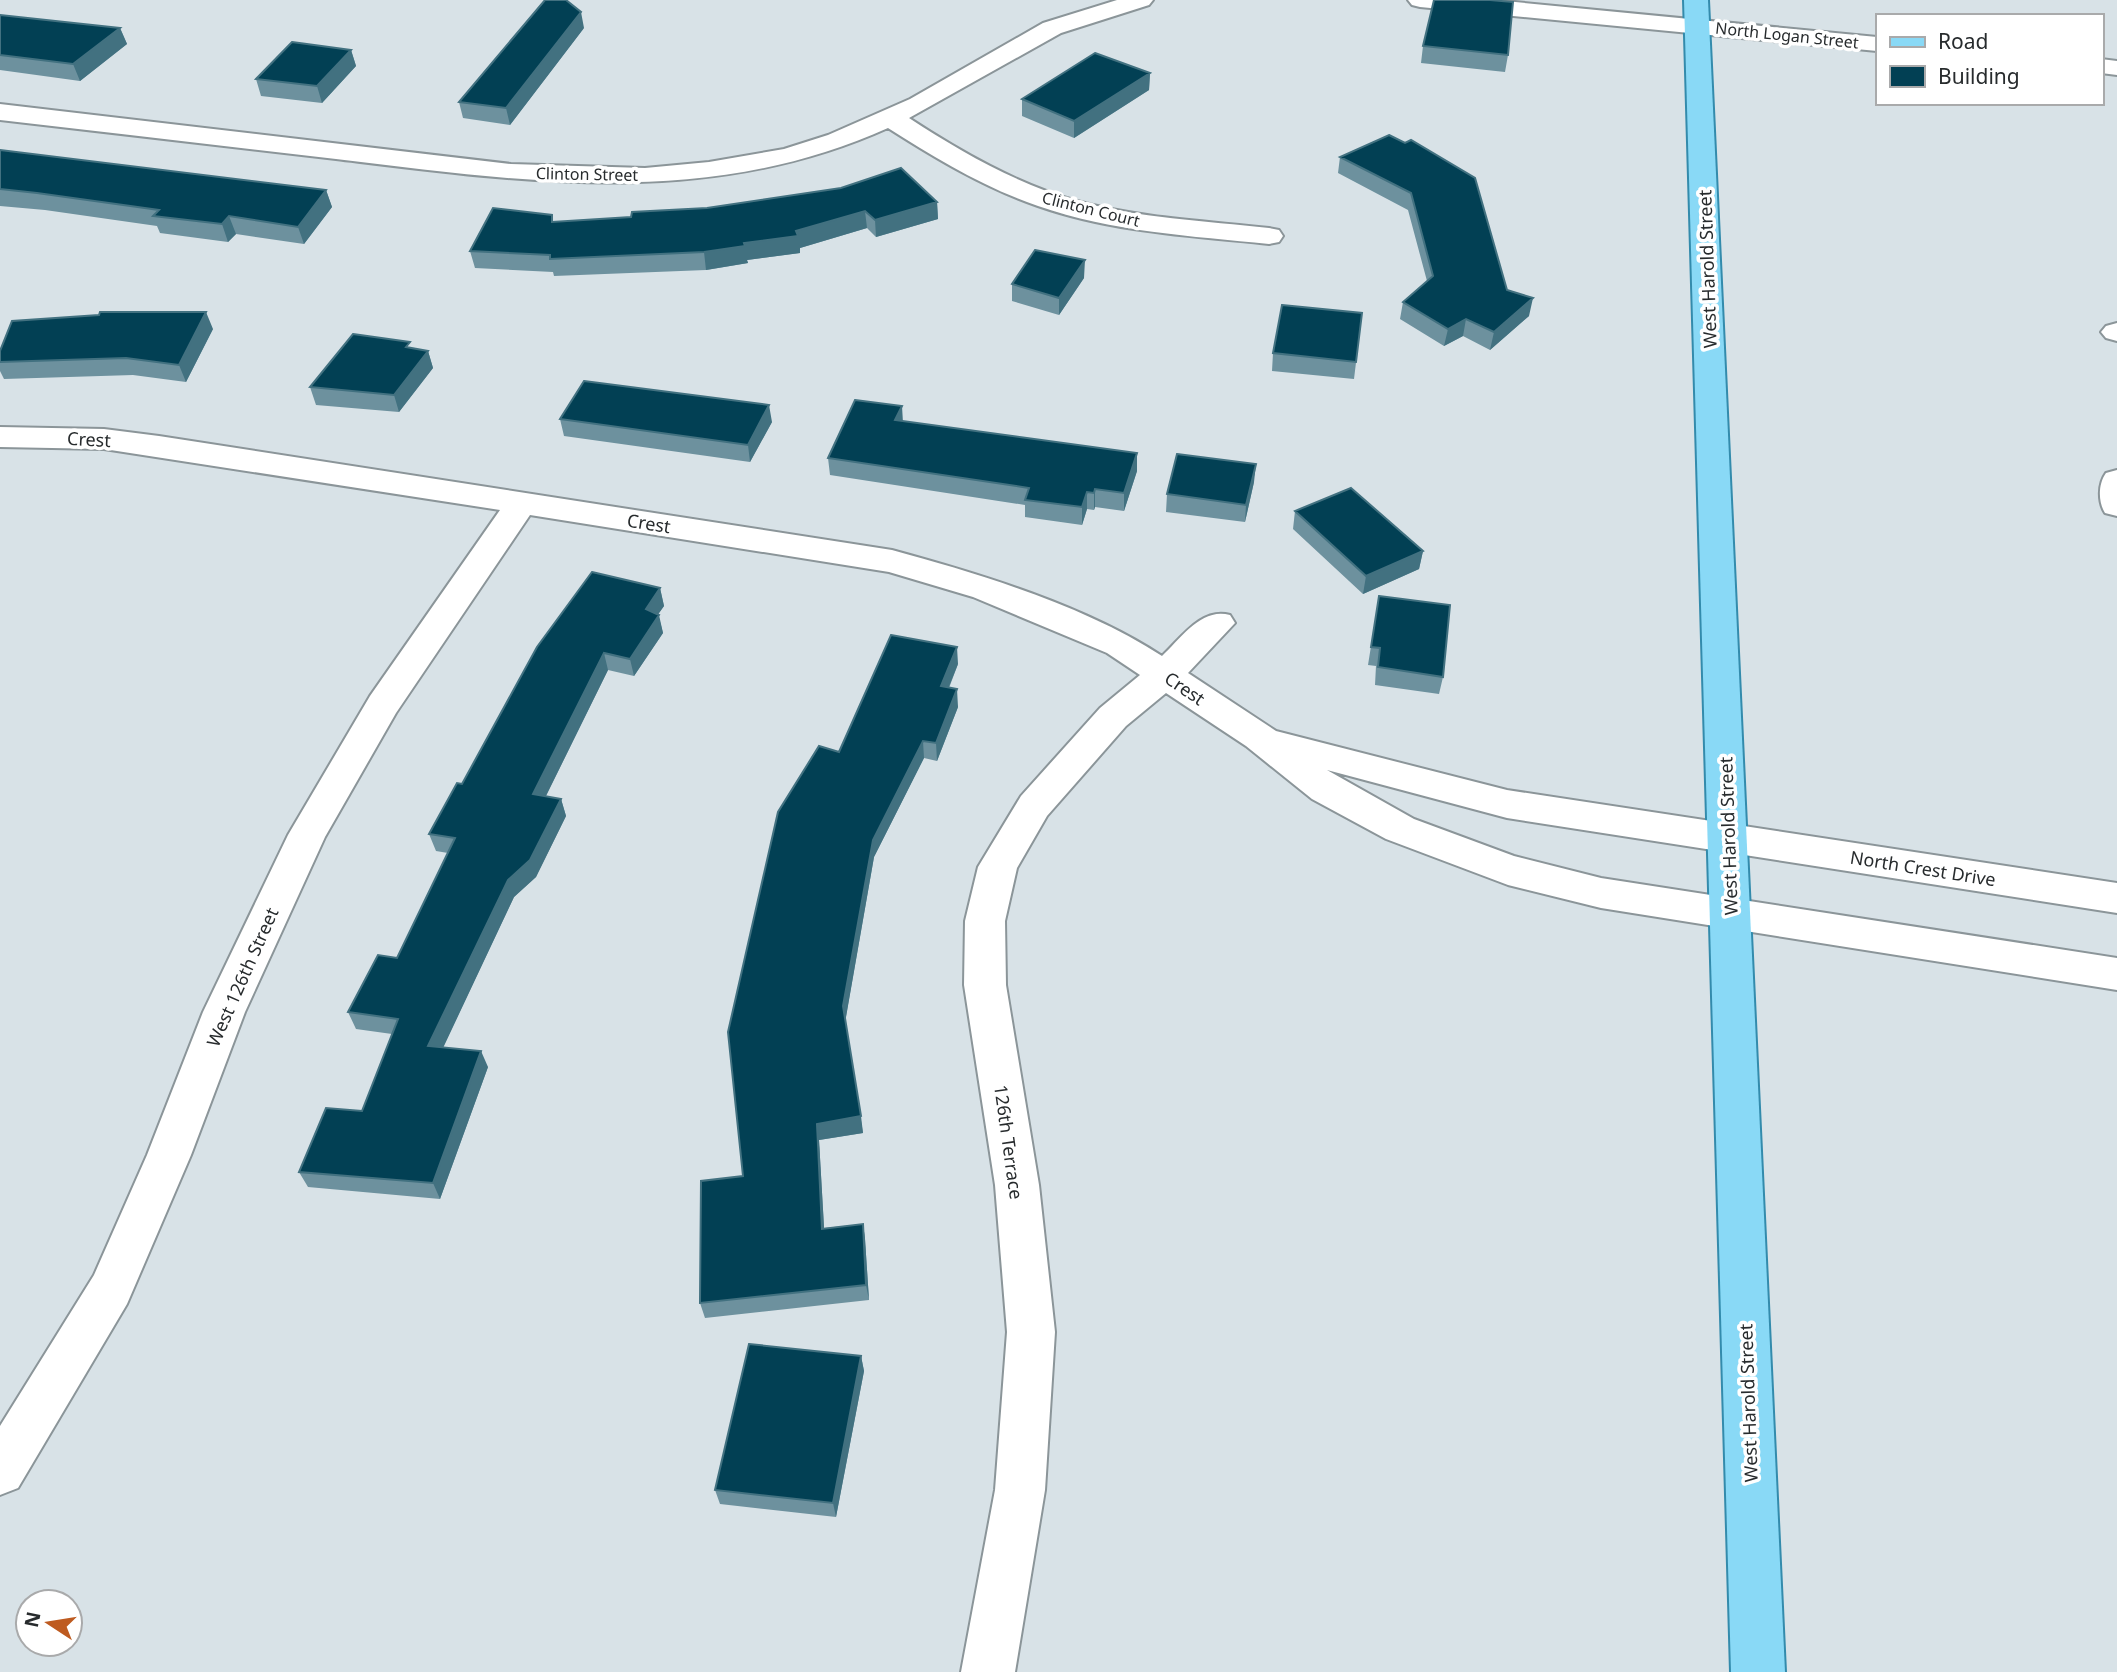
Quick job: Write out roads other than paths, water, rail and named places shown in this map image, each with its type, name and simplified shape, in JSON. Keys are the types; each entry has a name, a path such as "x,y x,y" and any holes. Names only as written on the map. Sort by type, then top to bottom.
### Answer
{"main road":[{"name":"West Harold Street","path":"1696,13 1758,1672"}],"street":[{"name":"Clinton Street","path":"0,112 511,172 574,176 645,176 709,170 761,161 837,141 919,104 1052,28 1141,0"},
{"path":"1420,0 1696,13"},
{"name":"North Logan Street","path":"1696,13 1876,44"},
{"name":"Clinton Court","path":"889,117 917,136 1023,191 1071,207 1146,222 1269,236"},
{"name":"Crest","path":"0,437 104,439 892,561 985,589 1107,639 1259,737 1325,789 1400,829 1507,870 1601,892 1731,915"},
{"path":"2117,480 2117,506"},
{"name":"West 126th Street","path":"0,1471 111,1289 169,1155 225,1012 307,835 383,705 521,503"},
{"name":"126th Terrace","path":"988,1672 1020,1490 1031,1332 1017,1185 985,985 985,921 998,867 1034,806 1113,717 1165,674 1217,623"},
{"name":"Crest","path":"1259,737 1371,771 1507,804 1728,839"},
{"name":"North Crest Drive","path":"1728,839 2117,898"},
{"path":"1731,915 2117,974"}]}
